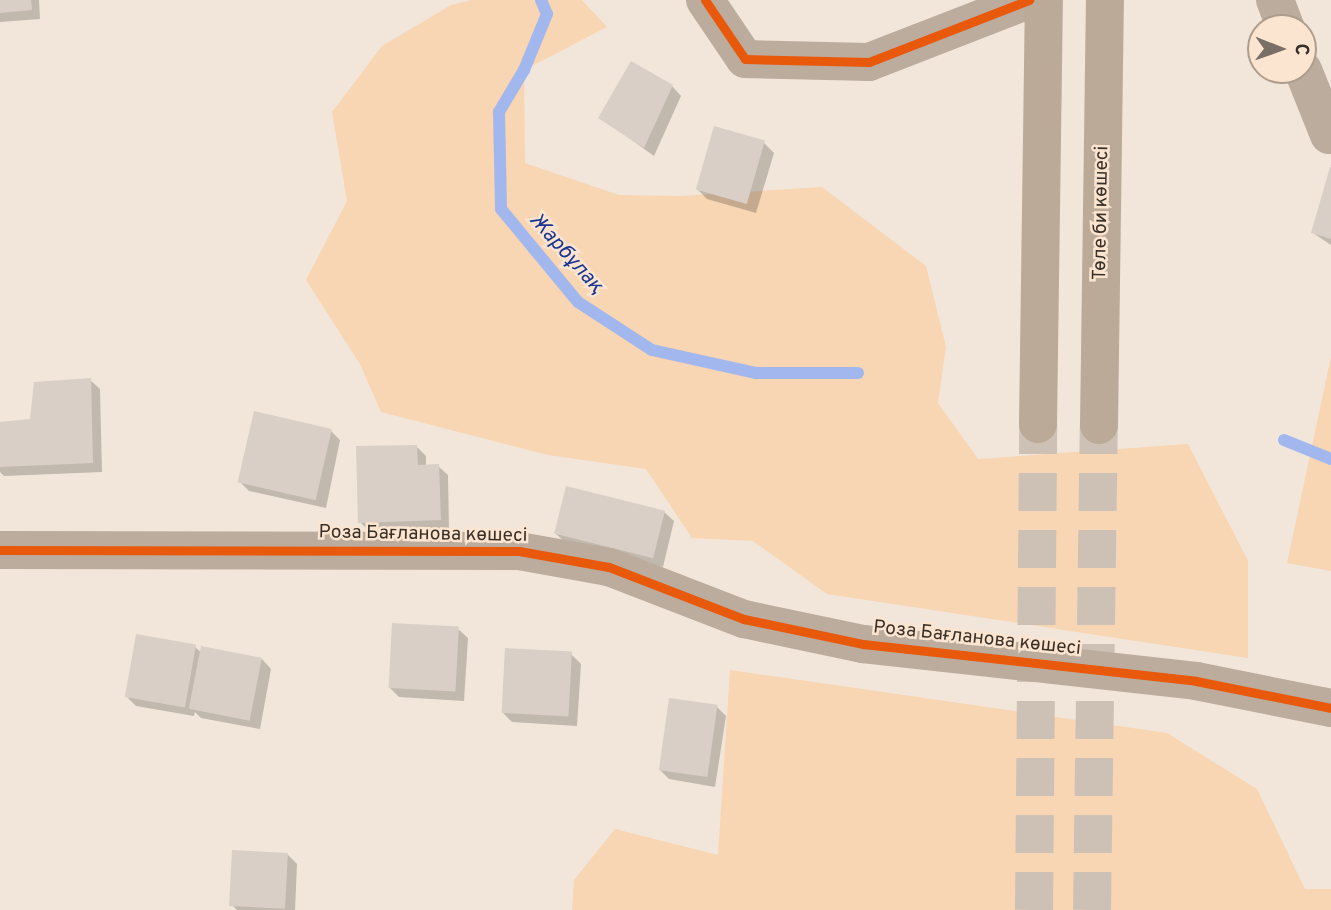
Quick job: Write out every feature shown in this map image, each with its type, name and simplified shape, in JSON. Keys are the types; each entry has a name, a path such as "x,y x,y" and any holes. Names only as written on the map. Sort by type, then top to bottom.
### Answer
{"main road":[{"path":"1038,424 1044,0"},
{"name":"Төле би көшесі","path":"1099,425 1105,0"}],"street":[{"path":"705,0 745,59 869,62 1029,0"},
{"path":"1309,84 1329,135"},
{"name":"Роза Бағланова көшесі","path":"0,550 519,551 610,567 744,619 863,644 1196,681 1331,708"}],"shaded area":[{"path":"472,0 582,0 607,27 524,70 525,163 619,195 681,196 822,187 926,266 946,347 938,403 978,459 1188,444 1248,561 1248,658 827,594 753,541 692,538 646,469 548,455 381,412 360,364 306,280 347,201 332,112 382,46 451,5"},
{"path":"1331,357 1331,571 1287,563"},
{"path":"730,670 1167,733 1257,789 1305,889 1331,889 1331,910 572,910 574,880 615,829 718,855"}],"building":[{"path":"0,0 31,0 32,10 0,13"},
{"path":"631,61 673,85 644,148 598,118"},
{"path":"714,126 765,141 747,204 696,189"},
{"path":"1331,167 1331,239 1311,233"},
{"path":"91,378 93,463 0,467 0,422 30,419 34,382"},
{"path":"254,411 332,429 316,500 238,482"},
{"path":"417,445 418,465 439,464 441,520 358,523 356,446"},
{"path":"566,486 665,511 653,558 554,534"},
{"path":"392,623 459,627 456,691 389,688"},
{"path":"136,634 196,645 185,708 125,697"},
{"path":"201,646 262,658 250,721 189,709"},
{"path":"505,648 572,652 569,716 502,713"},
{"path":"669,698 718,705 707,777 659,770"},
{"path":"232,850 288,853 285,909 229,906"}],"waterway":[{"name":"Жарбұлақ","path":"541,0 547,14 524,70 499,112 501,209 578,302 652,350 756,373 858,373"},
{"name":"Жарбұлақ","path":"1284,440 1331,459"}],"tunnel":[{"path":"1034,910 1038,424"},
{"path":"1092,910 1099,425"}],"cycle path":[{"path":"705,0 745,59 869,62 1029,0"},
{"path":"0,550 519,551 609,567 744,619 863,644 1196,681 1331,708"}]}
